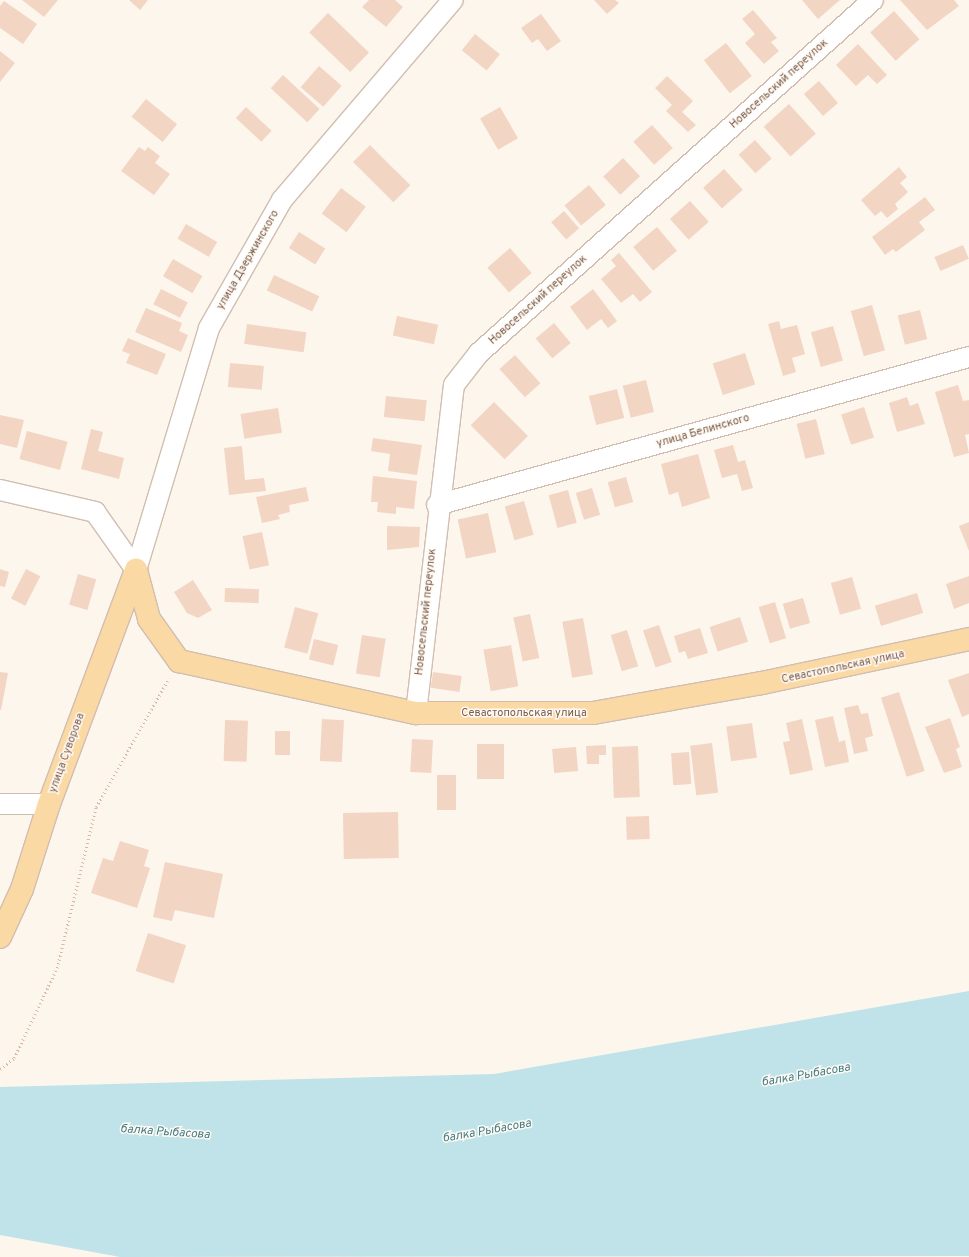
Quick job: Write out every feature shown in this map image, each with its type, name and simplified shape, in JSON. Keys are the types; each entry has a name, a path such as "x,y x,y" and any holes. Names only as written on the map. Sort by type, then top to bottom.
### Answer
{"main road":[{"path":"136,570 149,620 179,661"},
{"name":"улица Суворова","path":"0,937 22,889 49,804 136,570"},
{"name":"Севастопольская улица","path":"179,661 416,713 593,713 770,682 969,638"}],"street":[{"name":"улица Дзержинского","path":"136,570 209,328 282,200 453,0"},
{"name":"Новосельский переулок","path":"416,713 437,505 454,385 479,353 873,0"},
{"name":"улица Белинского","path":"437,505 969,357"},
{"path":"0,490 95,512 136,570"},
{"path":"0,804 49,804"}],"path":[{"path":"0,1069 14,1058 57,968 96,807 137,729 179,661"}],"water":[{"name":"балка Рыбасова","path":"969,991 969,1256 120,1257 0,1235 0,1087 494,1074"}],"building":[{"path":"22,0 58,0 44,17"},
{"path":"129,0 148,0 140,10"},
{"path":"369,0 395,0 403,7 386,27 362,7"},
{"path":"594,0 615,0 619,3 607,14"},
{"path":"802,0 840,0 818,19"},
{"path":"900,0 954,0 959,6 927,30"},
{"path":"4,1 37,24 23,44 0,28 0,6"},
{"path":"753,10 777,38 771,42 779,51 764,64 745,43 755,34 742,19"},
{"path":"894,11 919,39 896,61 870,32"},
{"path":"328,13 369,53 350,72 309,32"},
{"path":"541,14 561,41 547,51 538,39 532,43 521,28"},
{"path":"475,34 500,54 487,70 462,50"},
{"path":"726,43 752,76 730,93 704,60"},
{"path":"858,44 887,75 877,84 868,75 856,86 836,65"},
{"path":"0,51 15,63 0,82"},
{"path":"319,66 342,86 323,107 301,87"},
{"path":"283,75 320,109 307,122 271,88"},
{"path":"667,76 693,101 682,112 696,125 688,132 666,111 672,105 655,88"},
{"path":"819,81 838,103 823,116 804,94"},
{"path":"146,99 177,124 163,142 132,117"},
{"path":"789,104 816,134 790,156 764,127"},
{"path":"246,107 272,131 261,142 236,118"},
{"path":"500,107 518,138 498,150 480,118"},
{"path":"652,125 673,148 654,165 633,142"},
{"path":"755,140 772,159 755,173 739,155"},
{"path":"370,145 410,185 393,202 353,162"},
{"path":"139,147 145,151 148,147 160,156 155,163 170,174 154,195 121,171"},
{"path":"623,158 640,176 620,195 603,176"},
{"path":"899,167 907,177 900,183 908,192 895,204 898,209 887,218 881,211 875,216 861,200"},
{"path":"724,169 743,190 722,209 703,188"},
{"path":"589,185 606,205 581,225 564,206"},
{"path":"341,188 366,207 346,232 322,214"},
{"path":"925,197 935,210 919,222 925,230 896,252 893,249 885,255 872,237"},
{"path":"690,201 709,222 689,240 670,219"},
{"path":"564,211 579,228 566,240 551,222"},
{"path":"186,224 217,242 209,257 178,239"},
{"path":"657,227 677,251 653,271 633,247"},
{"path":"299,232 325,248 315,265 289,248"},
{"path":"963,245 969,259 940,271 934,257"},
{"path":"510,248 532,273 509,293 487,268"},
{"path":"619,253 652,292 640,302 633,294 621,303 601,279 616,266 611,260"},
{"path":"173,259 202,276 192,293 163,276"},
{"path":"274,275 319,296 312,312 267,290"},
{"path":"161,289 188,303 180,318 153,304"},
{"path":"593,289 617,321 608,328 601,319 587,330 570,307"},
{"path":"872,305 885,350 864,356 851,311"},
{"path":"146,308 182,323 179,331 188,335 181,352 135,332"},
{"path":"920,310 927,339 905,345 898,316"},
{"path":"397,316 438,325 434,344 393,336"},
{"path":"779,321 781,329 797,325 805,354 792,358 796,372 783,376 768,324"},
{"path":"554,323 571,343 552,358 536,338"},
{"path":"247,324 306,332 304,352 244,344"},
{"path":"833,326 843,361 821,367 811,332"},
{"path":"128,338 166,354 157,375 126,363 130,354 122,351"},
{"path":"745,353 755,384 723,395 713,364"},
{"path":"515,355 540,383 525,397 499,369"},
{"path":"230,363 264,366 262,390 228,387"},
{"path":"646,380 654,412 631,418 623,386"},
{"path":"958,385 963,401 969,400 969,434 965,435 969,453 954,457 935,392"},
{"path":"617,389 624,418 596,425 589,396"},
{"path":"386,396 427,400 425,421 384,417"},
{"path":"907,397 910,406 918,403 925,424 897,432 889,403"},
{"path":"494,402 528,436 505,459 471,425"},
{"path":"864,407 874,437 851,445 841,414"},
{"path":"278,408 282,433 244,439 240,414"},
{"path":"0,415 24,420 17,448 0,444"},
{"path":"816,419 825,454 805,459 797,424"},
{"path":"91,429 103,432 98,451 124,458 119,479 81,469"},
{"path":"27,431 68,442 60,470 19,459"},
{"path":"373,438 422,445 417,475 388,471 390,454 371,451"},
{"path":"733,445 738,462 745,460 753,488 742,491 737,474 722,478 714,450"},
{"path":"242,446 245,480 264,478 266,491 229,495 224,448"},
{"path":"698,454 710,498 682,507 678,492 669,495 661,464"},
{"path":"373,476 417,481 414,509 396,507 396,514 377,512 378,502 371,502"},
{"path":"626,477 633,502 615,507 608,482"},
{"path":"306,487 309,501 289,505 290,512 278,515 280,519 262,523 256,497"},
{"path":"592,488 600,515 584,520 576,493"},
{"path":"568,490 577,523 557,528 549,495"},
{"path":"524,501 534,535 514,540 505,507"},
{"path":"488,513 496,552 466,559 458,519"},
{"path":"969,522 969,551 959,526"},
{"path":"387,526 420,527 419,547 387,550"},
{"path":"262,532 269,565 250,569 242,536"},
{"path":"0,569 9,572 5,587 0,586"},
{"path":"26,569 40,576 25,606 11,598"},
{"path":"78,574 96,579 87,610 69,605"},
{"path":"969,576 969,603 954,609 946,584"},
{"path":"852,577 861,609 840,615 831,583"},
{"path":"193,580 212,610 198,618 187,613 174,592"},
{"path":"225,588 259,589 258,603 225,602"},
{"path":"917,593 923,613 881,626 875,606"},
{"path":"803,598 810,623 790,629 783,604"},
{"path":"775,602 786,638 770,643 759,607"},
{"path":"295,607 318,613 307,654 284,648"},
{"path":"530,614 539,658 523,662 513,618"},
{"path":"740,617 748,642 718,652 710,627"},
{"path":"583,618 593,674 572,678 562,622"},
{"path":"659,625 672,662 656,667 643,631"},
{"path":"700,628 708,653 688,659 685,651 679,653 674,636"},
{"path":"627,630 638,666 622,671 611,635"},
{"path":"362,635 386,639 380,677 356,674"},
{"path":"314,639 338,645 333,665 309,659"},
{"path":"511,645 518,686 491,691 483,650"},
{"path":"0,672 8,673 1,710 0,710"},
{"path":"433,672 462,676 459,692 431,688"},
{"path":"969,673 969,714 962,717 948,680"},
{"path":"899,692 925,771 907,777 881,698"},
{"path":"858,705 861,714 868,713 873,736 865,738 868,751 854,754 844,708"},
{"path":"833,716 839,742 845,740 849,762 825,767 815,720"},
{"path":"950,718 960,747 956,749 962,767 944,773 925,727"},
{"path":"322,719 344,720 342,762 320,761"},
{"path":"802,719 813,770 790,775 783,742 790,741 786,723"},
{"path":"225,720 248,721 247,762 224,761"},
{"path":"752,723 757,758 731,761 726,727"},
{"path":"275,731 290,731 290,755 275,755"},
{"path":"412,739 433,740 431,773 410,772"},
{"path":"712,743 718,793 696,795 690,746"},
{"path":"477,744 504,744 504,779 477,779"},
{"path":"606,745 606,755 599,755 599,764 587,764 586,746"},
{"path":"638,746 640,797 614,798 612,747"},
{"path":"576,747 578,771 554,773 552,749"},
{"path":"689,752 691,784 673,785 671,753"},
{"path":"437,775 456,775 456,810 437,810"},
{"path":"398,812 399,858 344,859 343,813"},
{"path":"649,816 650,839 627,840 626,817"},
{"path":"120,841 149,850 144,866 150,868 137,908 91,893 103,858 113,861"},
{"path":"165,862 223,874 214,918 175,910 172,921 153,917"},
{"path":"148,933 186,945 174,983 136,971"}]}
